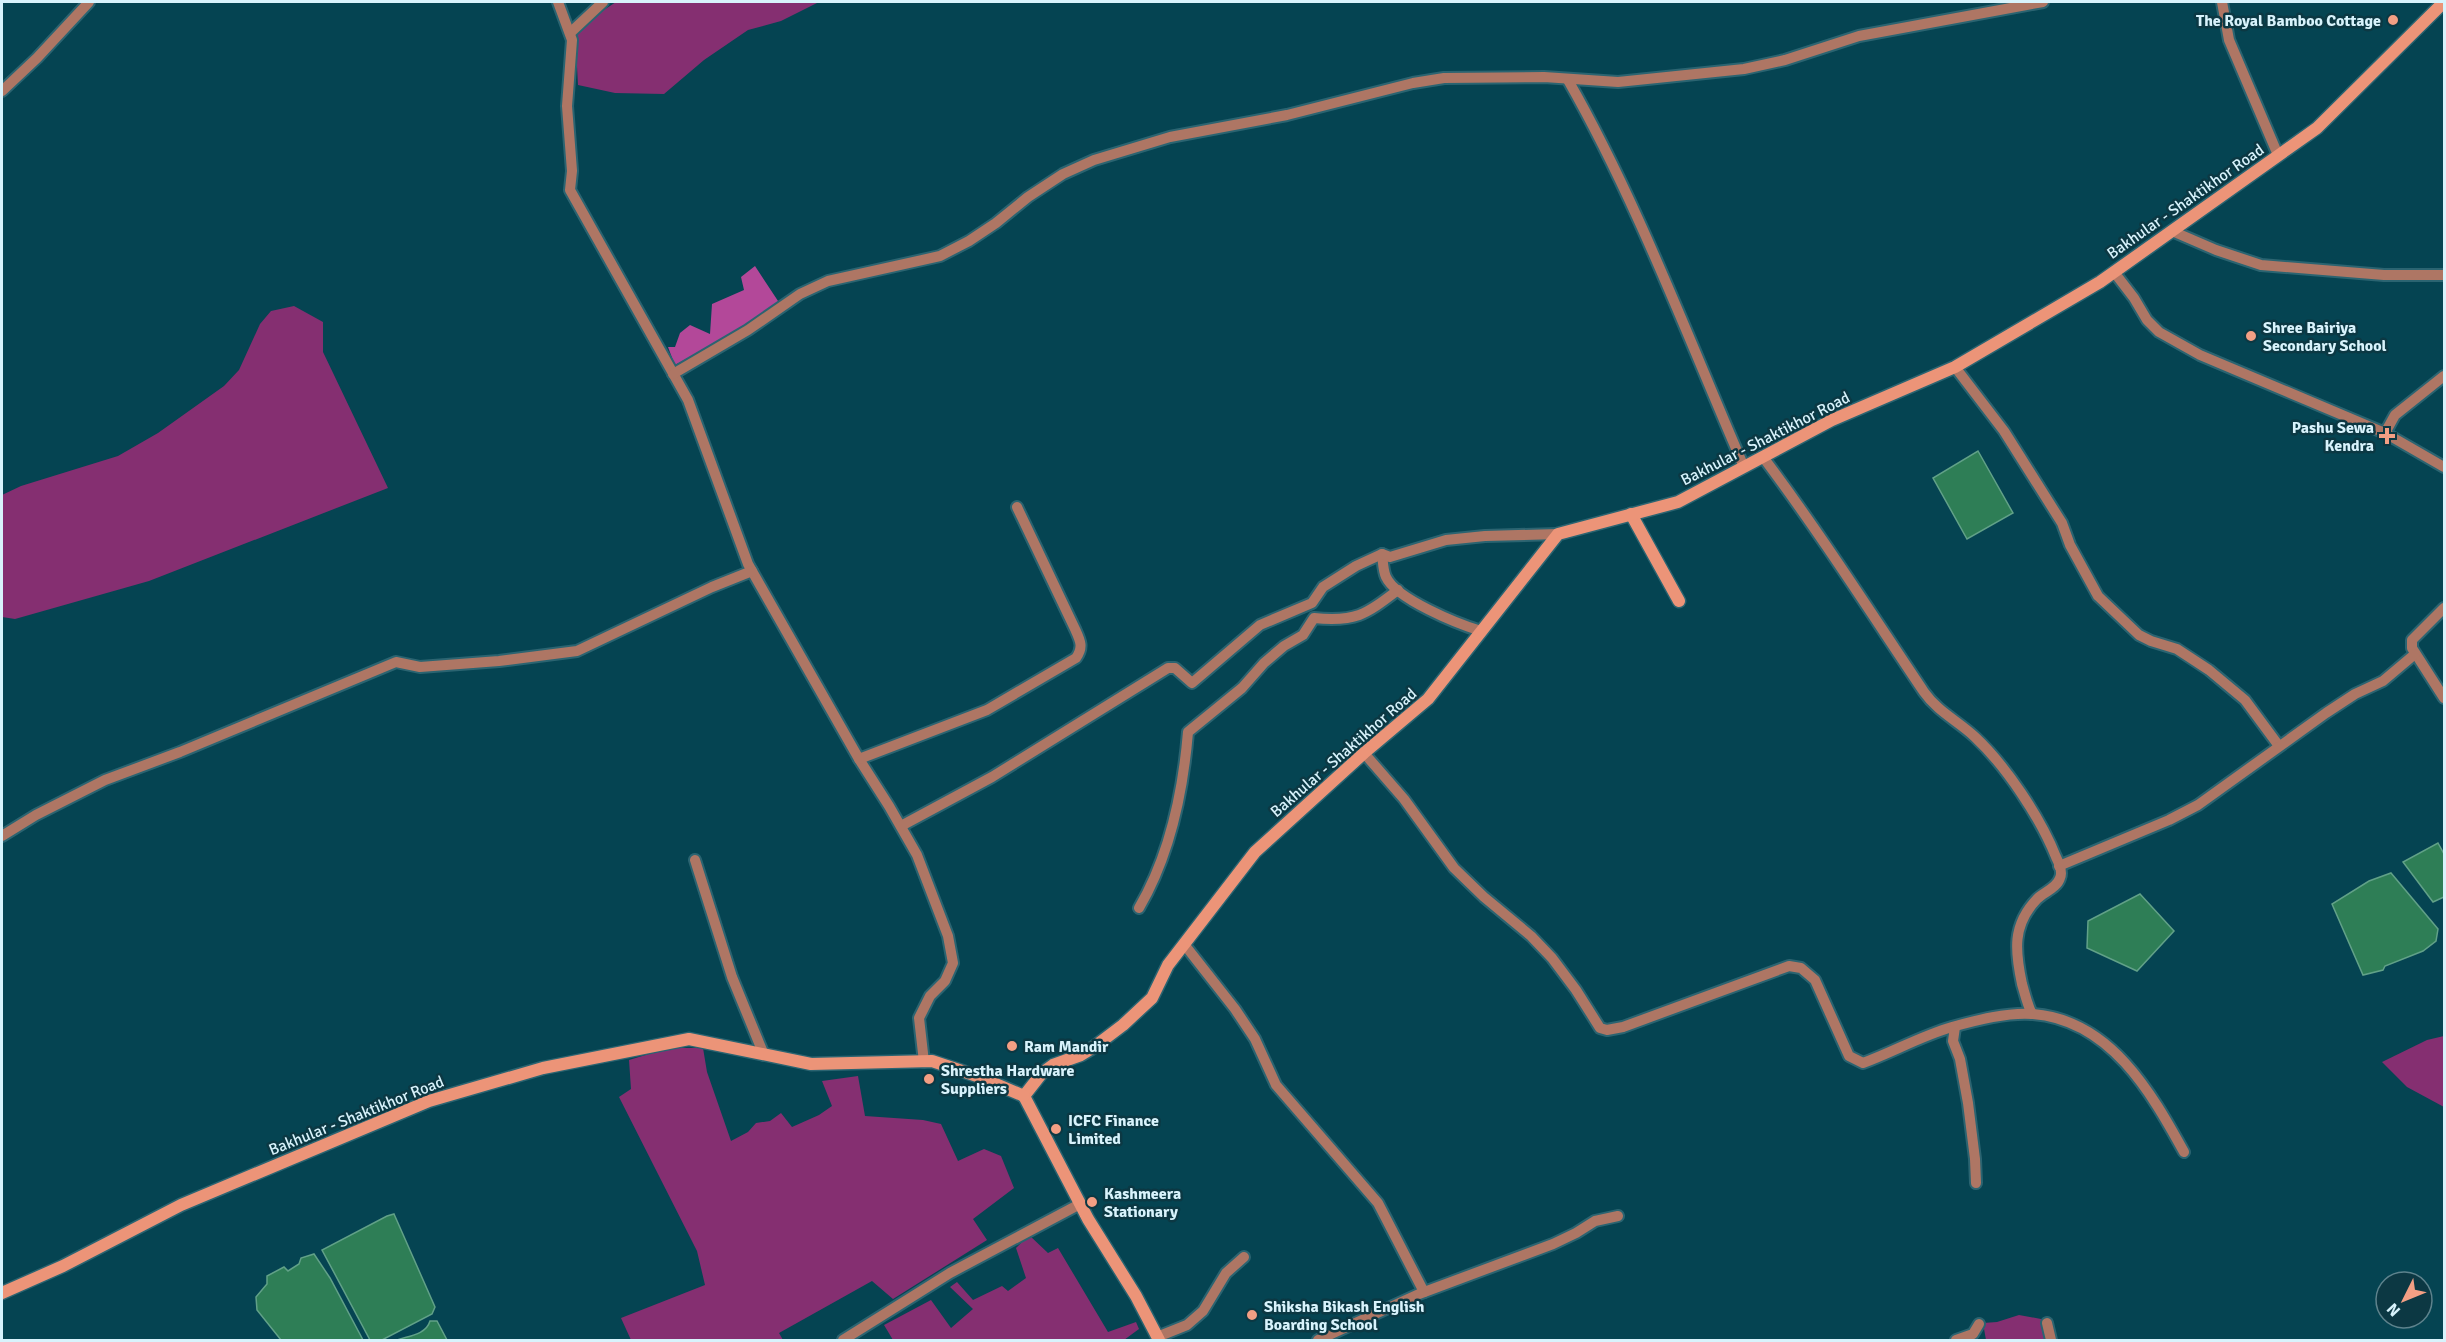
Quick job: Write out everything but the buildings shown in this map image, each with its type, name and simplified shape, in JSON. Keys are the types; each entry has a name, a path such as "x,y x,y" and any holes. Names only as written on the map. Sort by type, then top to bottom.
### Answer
{"street":[{"path":"2,91 37,58 89,2"},
{"path":"558,2 572,40 567,106 572,171 570,190 688,400 752,571 859,759 917,855 948,936 953,963 945,981 930,996 919,1018 924,1062"},
{"path":"570,33 603,2"},
{"path":"673,374 748,330 800,294 828,281 940,256 969,241 1063,174 1131,147 1170,137 1287,115 1413,83 1444,78 1544,77 1618,82 1744,69 1785,60 1859,36 2043,2"},
{"path":"2222,2 2229,40 2278,155"},
{"name":"Bakhular - Shaktikhor Road","path":"2,1293 63,1266 181,1205 429,1101 543,1068 689,1040 811,1064 932,1061 977,1076 1024,1096 1035,1080 1053,1065 1081,1055 1123,1025 1152,998 1168,965 1255,852 1364,753 1428,699 1558,534 1677,502 1832,420 1955,366 2115,272 2317,128 2445,2"},
{"path":"1568,80 1586,112 1641,229 1744,467"},
{"path":"2172,231 2216,250 2261,265 2384,275 2445,275"},
{"path":"2115,272 2147,320 2159,332 2210,360 2385,433 2445,467"},
{"path":"1955,366 2004,432 2062,524 2070,545 2098,596 2139,635 2177,649 2209,670 2244,700 2279,746"},
{"path":"2385,433 2395,415 2445,376"},
{"path":"1763,457 1850,578 1925,693 1946,716 1974,737 2016,789 2046,836 2059,866 2061,878 2031,907 2018,934 2016,958 2032,1014"},
{"path":"859,759 987,710 1076,658 1081,651 1075,628 1017,507"},
{"path":"1631,514 1679,601"},
{"path":"901,826 992,777 1168,668 1175,668 1192,683 1260,625 1312,603 1323,586 1356,566 1382,554 1390,557 1446,540 1485,536 1558,534"},
{"path":"1382,554 1386,579 1398,590 1419,605 1480,631"},
{"path":"2,836 36,815 105,780 396,662 420,667 499,661 577,651 712,587 752,571"},
{"path":"1139,908 1149,892 1171,834 1188,732 1242,688 1284,645 1303,635 1314,618 1339,621 1361,616 1398,590"},
{"path":"2445,608 2412,640 2415,654 2445,698"},
{"path":"2059,866 2188,810 2355,694 2383,681 2415,654"},
{"path":"1364,753 1404,799 1454,868 1484,897 1531,936 1552,958 1600,1028 1607,1030 1623,1028 1789,966 1802,968 1815,980 1850,1056 1863,1063 1956,1026 2008,1015 2032,1014 2055,1017 2084,1028 2108,1045 2123,1060 2146,1089 2184,1152"},
{"path":"695,860 732,977 764,1055"},
{"path":"1184,945 1242,1019 1255,1039 1276,1085 1378,1203 1424,1292"},
{"path":"1956,1026 1953,1041 1968,1103 1976,1183"},
{"path":"1024,1096 1080,1203 1136,1296 1158,1339 1187,1325 1203,1311 1226,1273 1244,1257"},
{"path":"843,1341 950,1273 1080,1203"},
{"path":"1318,1341 1424,1292 1553,1244 1595,1221 1618,1216"},
{"path":"2047,1323 2051,1341"},
{"path":"1956,1341 1973,1334 1979,1324"}],"shaded area":[{"path":"616,2 819,2 781,21 748,30 704,60 664,94 615,93 578,85 575,29"},
{"path":"755,266 780,304 740,330 675,365 668,347 675,347 680,333 690,325 710,334 712,304 744,290 741,277"},
{"path":"294,306 323,322 323,352 388,488 149,581 15,619 2,617 2,495 21,486 118,456 158,433 224,386 239,370 260,324 271,311"},
{"path":"1978,451 2013,513 1967,539 1933,478"},
{"path":"2438,843 2444,854 2444,897 2433,902 2403,862"},
{"path":"2391,873 2438,929 2436,941 2423,951 2385,966 2383,970 2363,975 2332,904 2369,881"},
{"path":"2140,894 2174,931 2137,971 2087,948 2088,921"},
{"path":"2444,1036 2444,1107 2407,1087 2382,1062 2427,1040"},
{"path":"669,1048 703,1048 707,1072 731,1141 748,1132 756,1123 770,1121 781,1113 792,1127 819,1115 832,1106 822,1081 858,1076 865,1116 923,1120 941,1124 958,1161 984,1149 1001,1156 1014,1188 973,1219 987,1240 893,1299 872,1281 779,1333 783,1340 631,1340 621,1318 705,1285 697,1251 619,1097 631,1089 629,1060"},
{"path":"394,1214 435,1307 432,1314 382,1340 370,1340 322,1250"},
{"path":"1029,1235 1048,1253 1058,1248 1108,1332 1136,1322 1139,1329 1124,1340 893,1340 884,1325 931,1300 951,1328 973,1309 950,1287 957,1282 973,1300 1002,1286 1008,1291 1026,1278 1016,1248"},
{"path":"314,1254 330,1278 363,1340 281,1340 257,1310 256,1297 267,1284 267,1276 284,1267 288,1271 299,1264 301,1258"},
{"path":"2019,1315 2041,1319 2045,1340 1986,1340 1983,1323 1997,1322"},
{"path":"430,1321 437,1321 447,1340 397,1340 421,1332"}],"place":[{"name":"The Royal Bamboo Cottage","path":"2393,20"},
{"name":"Shree Bairiya Secondary School","path":"2251,336"},
{"name":"Pashu Sewa Kendra","path":"2387,436"},
{"name":"Ram Mandir","path":"1012,1046"},
{"name":"Shrestha Hardware Suppliers","path":"929,1079"},
{"name":"ICFC Finance Limited","path":"1056,1129"},
{"name":"Kashmeera Stationary","path":"1092,1202"},
{"name":"Shiksha Bikash English Boarding School","path":"1252,1315"}]}
